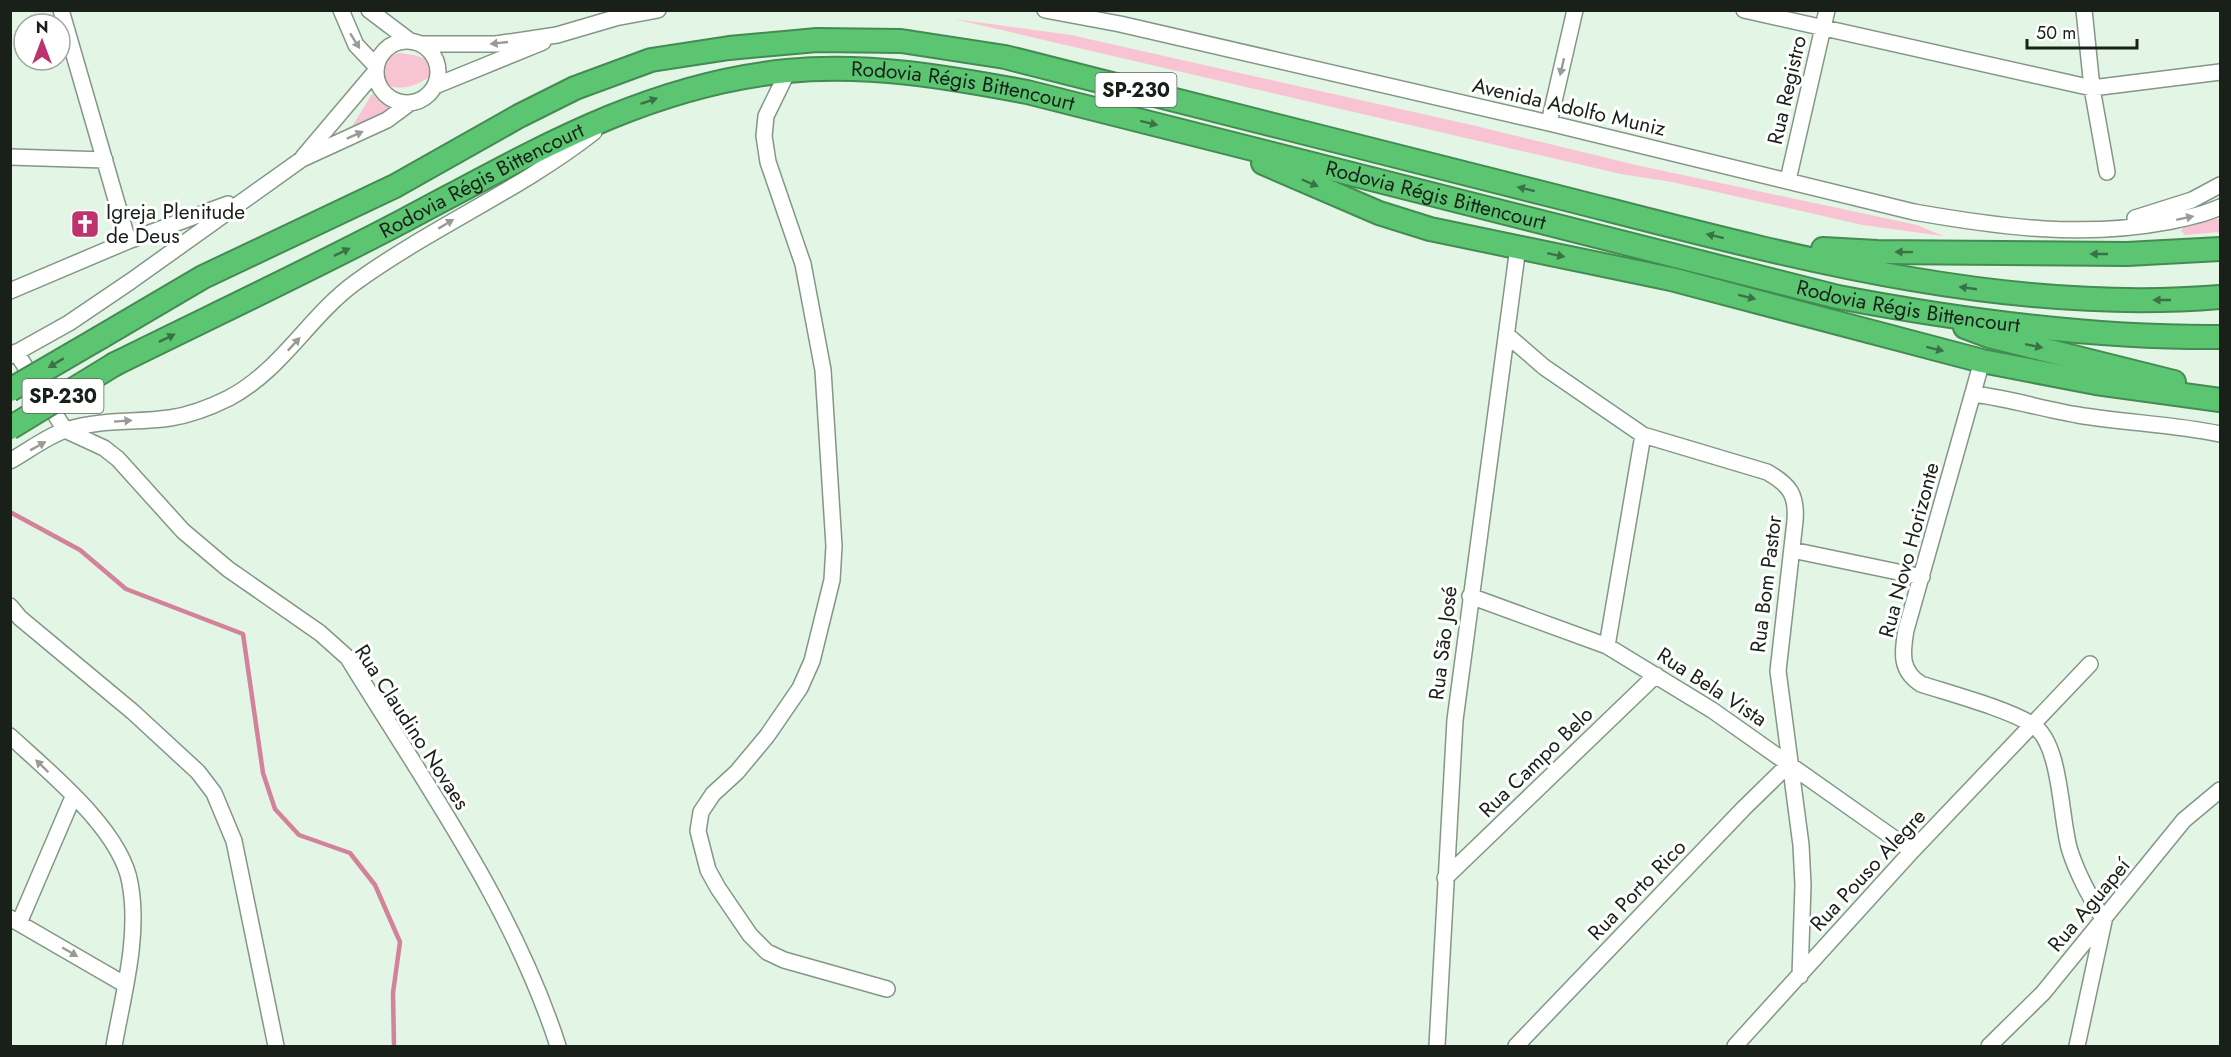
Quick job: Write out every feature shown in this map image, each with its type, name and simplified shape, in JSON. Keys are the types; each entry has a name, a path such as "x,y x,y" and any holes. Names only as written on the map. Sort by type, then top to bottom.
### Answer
{"highway":[{"name":"Rodovia Régis Bittencourt","path":"10,390 202,277 395,186 519,116 575,88 651,60 729,48 817,40 901,41 1005,57 1752,245 1925,282 2008,294 2099,301 2220,297"},
{"name":"Rodovia Régis Bittencourt","path":"10,428 115,364 405,220 516,160 620,111 659,98 740,78 788,71 840,68 933,74 1026,92 1838,297 1939,316 2160,338 2220,337"},
{"path":"1198,135 1379,213 1430,229 1671,279 1982,361 2096,382 2220,398"},
{"path":"1752,245 1877,252 1976,253 2127,254 2220,249"},
{"path":"1939,316 1989,336 2147,374 2220,398"}],"street":[{"path":"61,10 128,241"},
{"path":"341,10 356,45 376,69"},
{"path":"65,430 13,354 69,323 302,159 387,120 410,103 429,95 439,75 432,52 369,10"},
{"path":"410,103 397,102 386,95 378,85 376,69 380,55 388,47 399,42 496,44 557,35 615,18 658,10"},
{"name":"Avenida Adolfo Muniz","path":"1045,10 1120,24 1550,123 1914,212 1973,223 2024,229 2086,232 2158,223 2220,207"},
{"path":"1550,123 1575,10"},
{"path":"1744,10 1823,30 2092,88 2220,72"},
{"name":"Rua Registro","path":"1788,180 1827,10"},
{"path":"2084,10 2092,88 2107,172"},
{"path":"435,86 494,64 557,35"},
{"path":"302,159 376,69"},
{"path":"788,71 766,116 764,136 768,162 803,264 823,370 834,546 832,580 812,661 800,688 767,736 737,772 713,794 701,812 699,831 708,870 718,888 750,935 767,951 793,963 887,989"},
{"path":"10,461 65,430 110,422 170,418 202,410 230,398 260,380 353,284 400,252 565,154 620,111"},
{"path":"10,157 105,160"},
{"name":"Avenida Adolfo Muniz","path":"2086,232 2192,200 2220,185"},
{"path":"10,291 128,241 248,197"},
{"name":"Rua São José","path":"1437,1047 1455,720 1518,247"},
{"name":"Rua Bom Pastor","path":"1507,335 1544,367 1643,435 1767,472 1784,481 1792,490 1796,503 1778,670 1803,885 1800,976"},
{"name":"Rua Novo Horizonte","path":"1982,361 1902,650 1910,677 1922,684 2034,725"},
{"path":"1972,394 2133,424 2190,428 2220,434"},
{"name":"Rua Claudino Novaes","path":"65,430 104,448 118,459 183,531 228,569 320,633 348,658 488,889 523,958 558,1047"},
{"path":"1607,646 1643,435"},
{"path":"1792,550 1922,577"},
{"name":"Rua Bela Vista","path":"1470,597 1607,646 1721,715 1911,851"},
{"path":"10,606 20,618 133,712 190,764 214,794 234,841 276,1047"},
{"name":"Rua Pouso Alegre","path":"1735,1047 1911,851 2034,725 2090,663"},
{"name":"Rua Campo Belo","path":"1445,878 1656,675"},
{"path":"2034,725 2048,746 2055,765 2070,850 2085,888 2104,921 2077,1047"},
{"path":"10,736 103,829 120,855 130,881 133,908 114,1047"},
{"name":"Rua Porto Rico","path":"1516,1047 1744,808 1789,764"},
{"name":"Rua Aguapeí","path":"1989,1047 2043,993 2184,820 2220,790"},
{"path":"73,797 15,920 124,984"}],"shaded area":[{"path":"954,19 1071,35 1476,126 1636,165 1917,225 1943,236 1863,225 1672,182 1621,174"},
{"path":"399,53 426,59 436,72 418,83 403,87 391,86 383,81 379,73 380,65 387,58"},
{"path":"372,94 382,103 395,107 346,136"},
{"path":"2220,218 2220,232 2185,235 2181,231 2184,227"}],"waterway":[{"path":"10,512 80,550 126,589 243,634 263,773 275,809 299,835 350,853 375,885 400,942 393,993 394,1046"}],"place":[{"name":"Igreja Plenitude de Deus","path":"85,224"}]}
